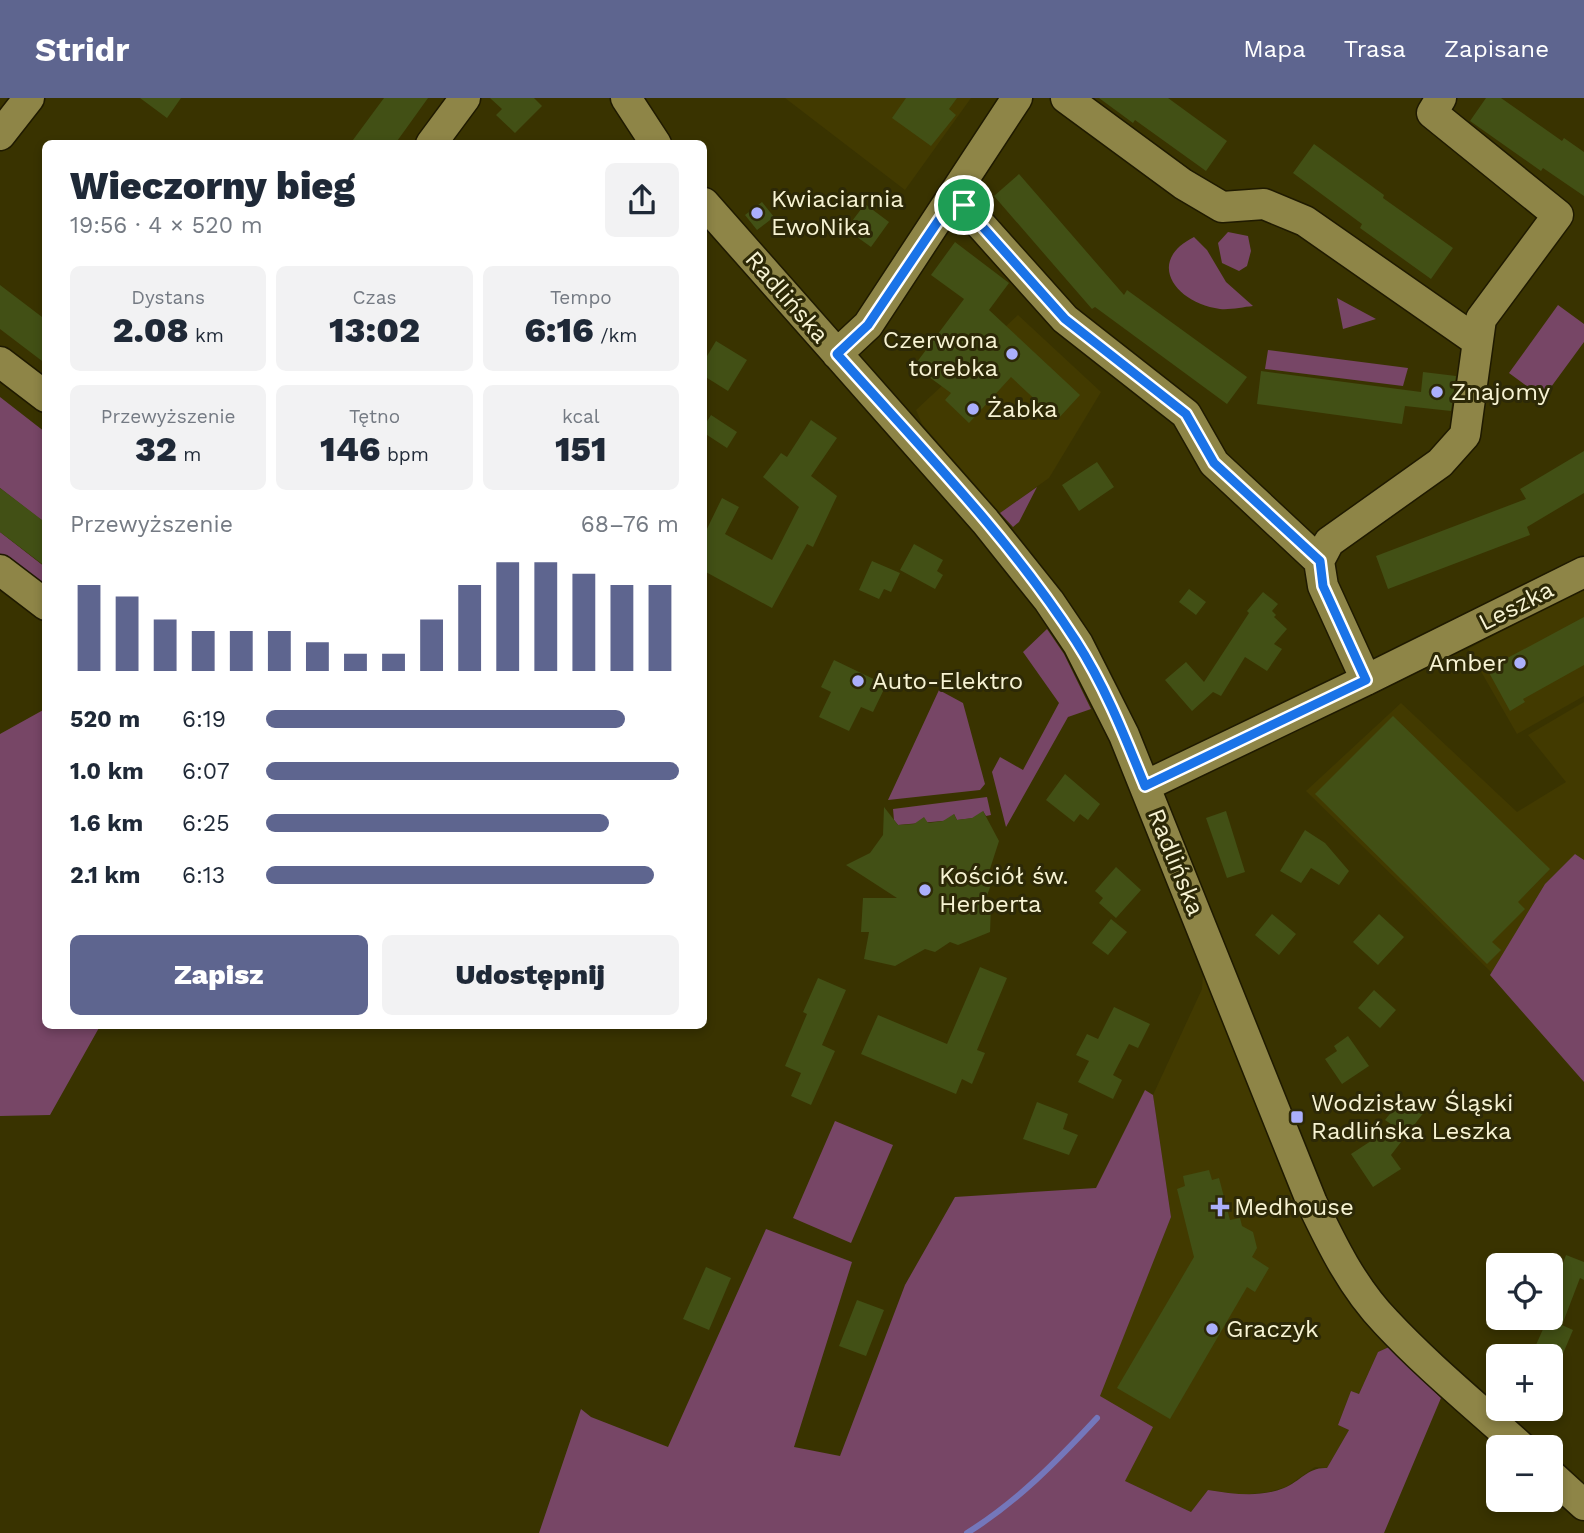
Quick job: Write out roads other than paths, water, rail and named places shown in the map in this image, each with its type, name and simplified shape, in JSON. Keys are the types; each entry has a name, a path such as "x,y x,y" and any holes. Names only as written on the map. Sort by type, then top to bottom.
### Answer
{"street":[{"path":"0,135 29,98"},
{"path":"434,140 465,98"},
{"path":"626,98 653,140"},
{"path":"837,354 868,325 1017,98"},
{"path":"1066,98 1183,184 1222,207 1264,204 1305,220 1479,330"},
{"path":"1366,680 1323,586 1320,561 1329,542 1440,463 1465,435 1479,330 1558,215 1432,113 1441,98"},
{"path":"955,196 1065,319 1186,414 1214,463 1320,561"},
{"name":"Radlińska","path":"707,206 967,501 1049,601 1078,644 1124,734 1312,1203 1333,1249 1384,1321 1508,1435"},
{"path":"0,362 42,394"},
{"path":"0,570 42,602"},
{"name":"Leszka","path":"1145,786 1584,572"},
{"path":"1563,1486 1584,1505"}],"waterway":[{"path":"967,1533 1020,1494 1097,1418"}],"place":[{"name":"Kwiaciarnia EwoNika","path":"757,213"},
{"name":"Czerwona torebka","path":"1012,354"},
{"name":"Znajomy","path":"1437,392"},
{"name":"Żabka","path":"973,409"},
{"name":"Amber","path":"1520,663"},
{"name":"Auto-Elektro","path":"858,681"},
{"name":"Kościół św. Herberta","path":"925,890"},
{"name":"Wodzisław Śląski Radlińska Leszka","path":"1297,1117"},
{"name":"Medhouse","path":"1220,1207"},
{"name":"Graczyk","path":"1212,1329"}]}
